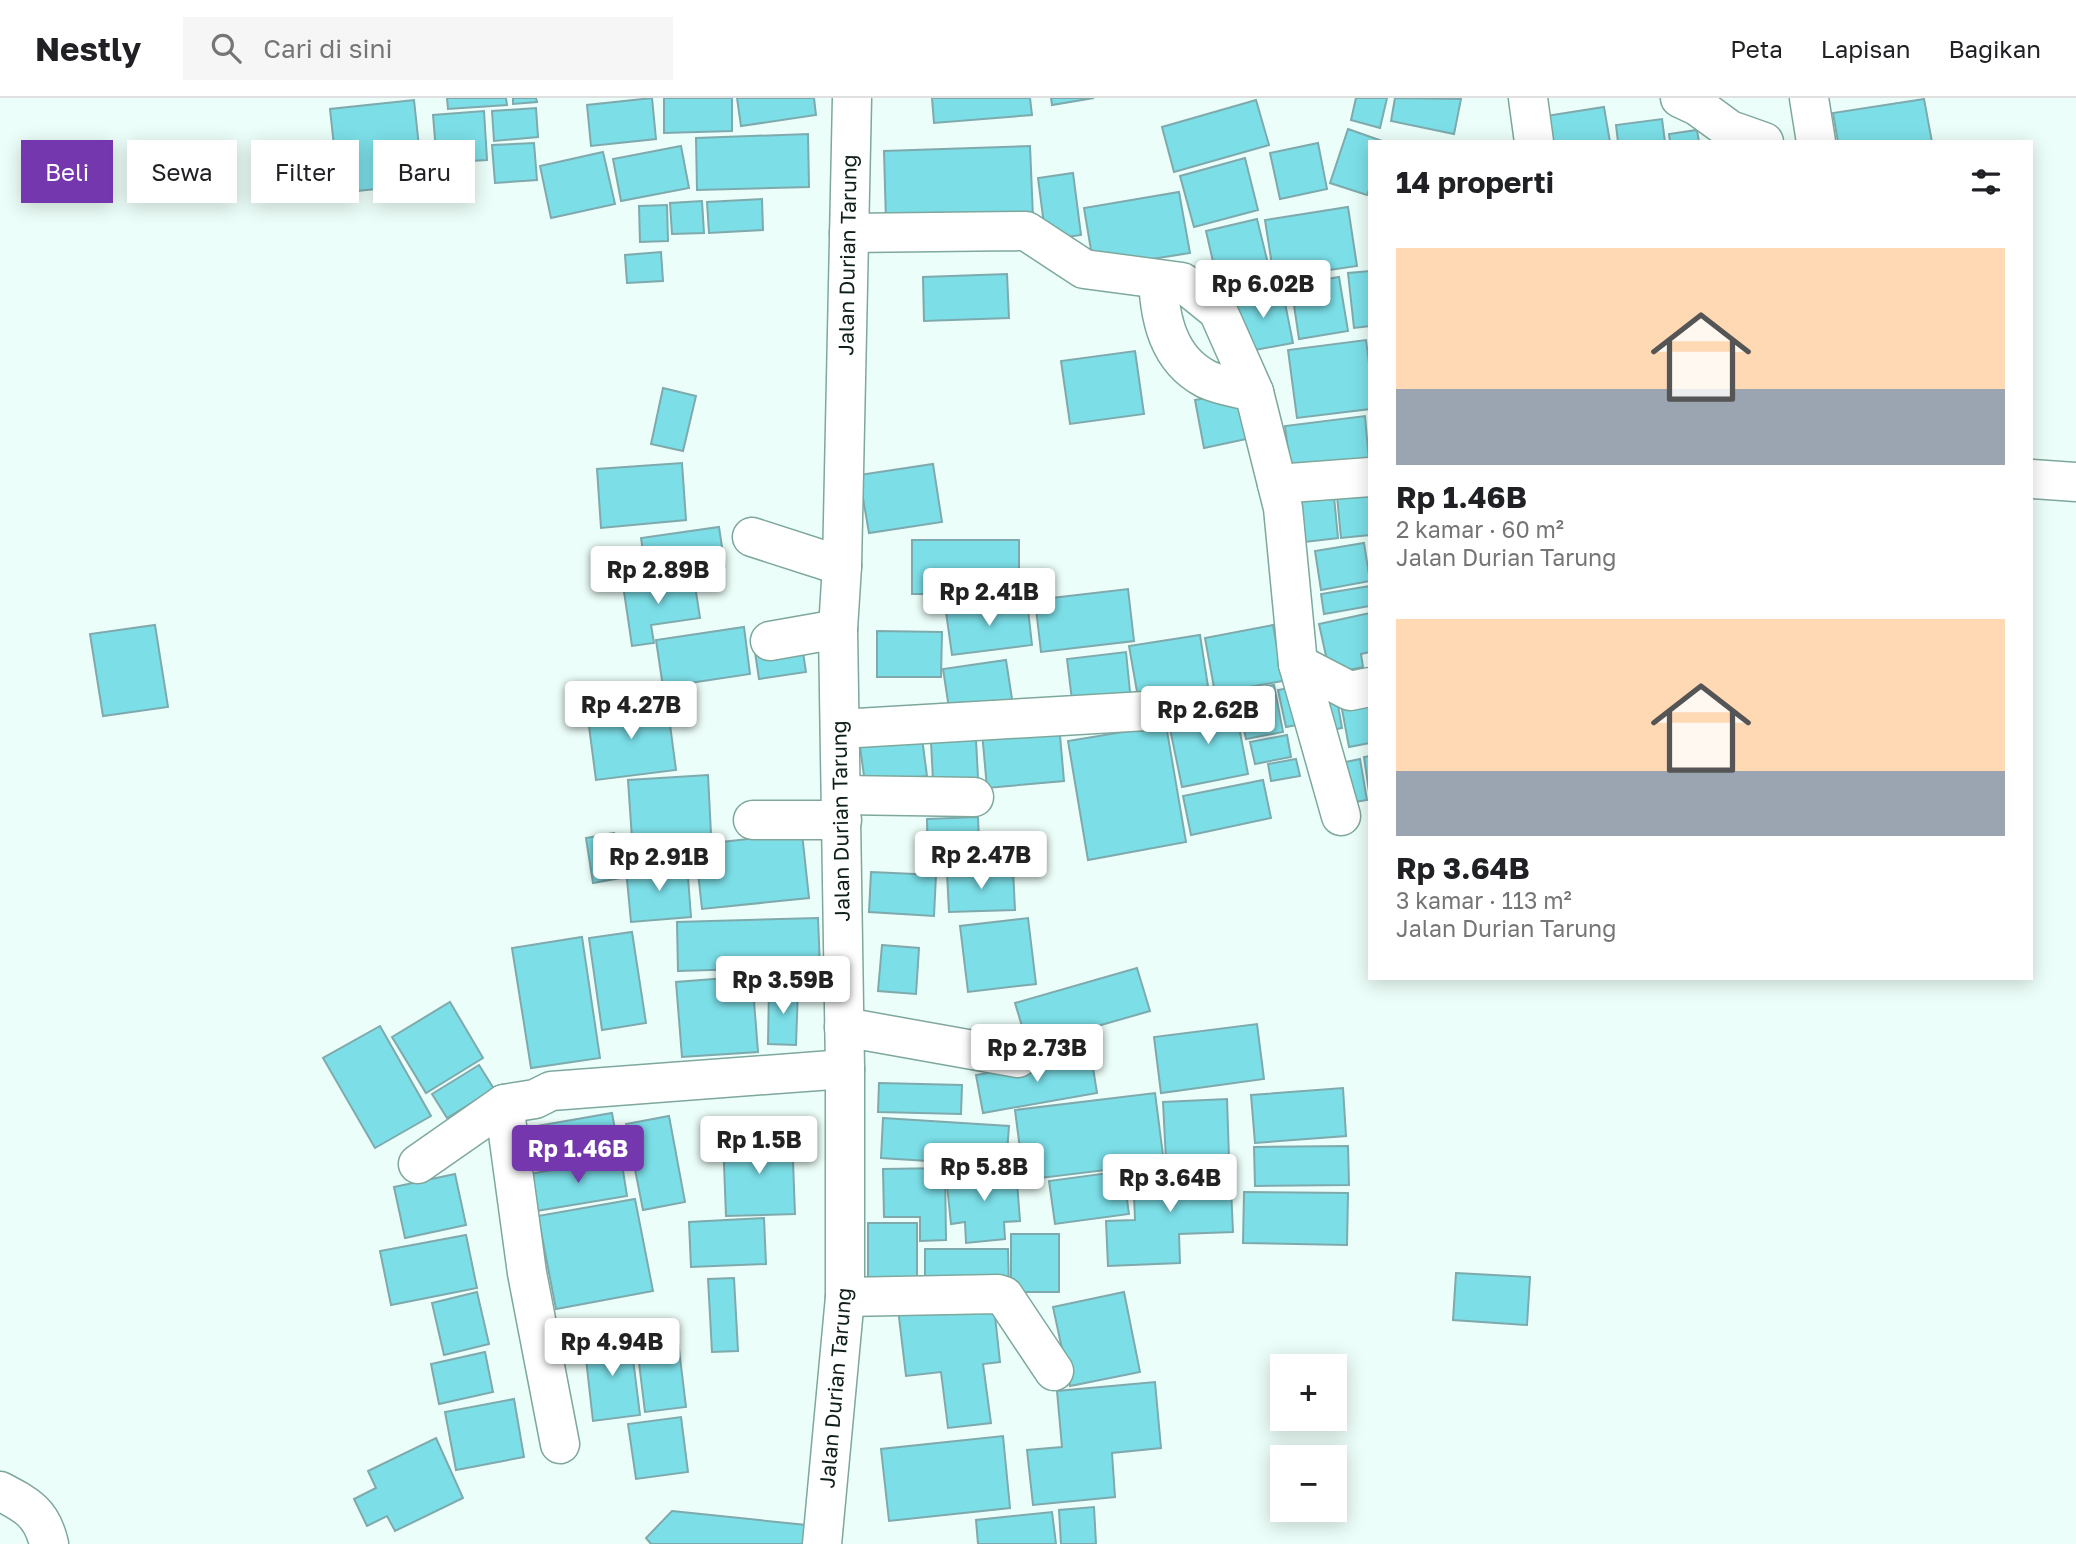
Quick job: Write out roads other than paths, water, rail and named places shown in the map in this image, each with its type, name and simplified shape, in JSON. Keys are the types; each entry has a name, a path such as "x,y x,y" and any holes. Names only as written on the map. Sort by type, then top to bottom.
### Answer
{"street":[{"name":"Jalan Durian Tarung","path":"822,1544 845,1297 845,1069 838,629 842,566 852,98"},
{"path":"1528,98 1534,140"},
{"path":"1680,98 1697,106 1730,130 1758,140"},
{"path":"1809,98 1816,140"},
{"path":"849,233 1026,231 1084,269 1182,282 1218,311 1254,392 1283,508 1298,664 1341,816"},
{"path":"1158,280 1159,312 1168,339 1185,362 1207,379 1254,392"},
{"path":"1277,484 1368,477"},
{"path":"2033,479 2076,482"},
{"path":"752,537 842,566"},
{"path":"770,641 838,629"},
{"path":"1298,664 1350,691 1368,687"},
{"path":"840,729 1214,707"},
{"path":"753,820 842,808 974,797"},
{"path":"844,1027 1018,1058"},
{"path":"418,1164 504,1104 535,1099 551,1091 845,1069"},
{"path":"504,1104 527,1273 560,1444"},
{"path":"845,1297 1004,1296 1054,1371"},
{"path":"0,1491 27,1505 45,1527 49,1544"}]}
